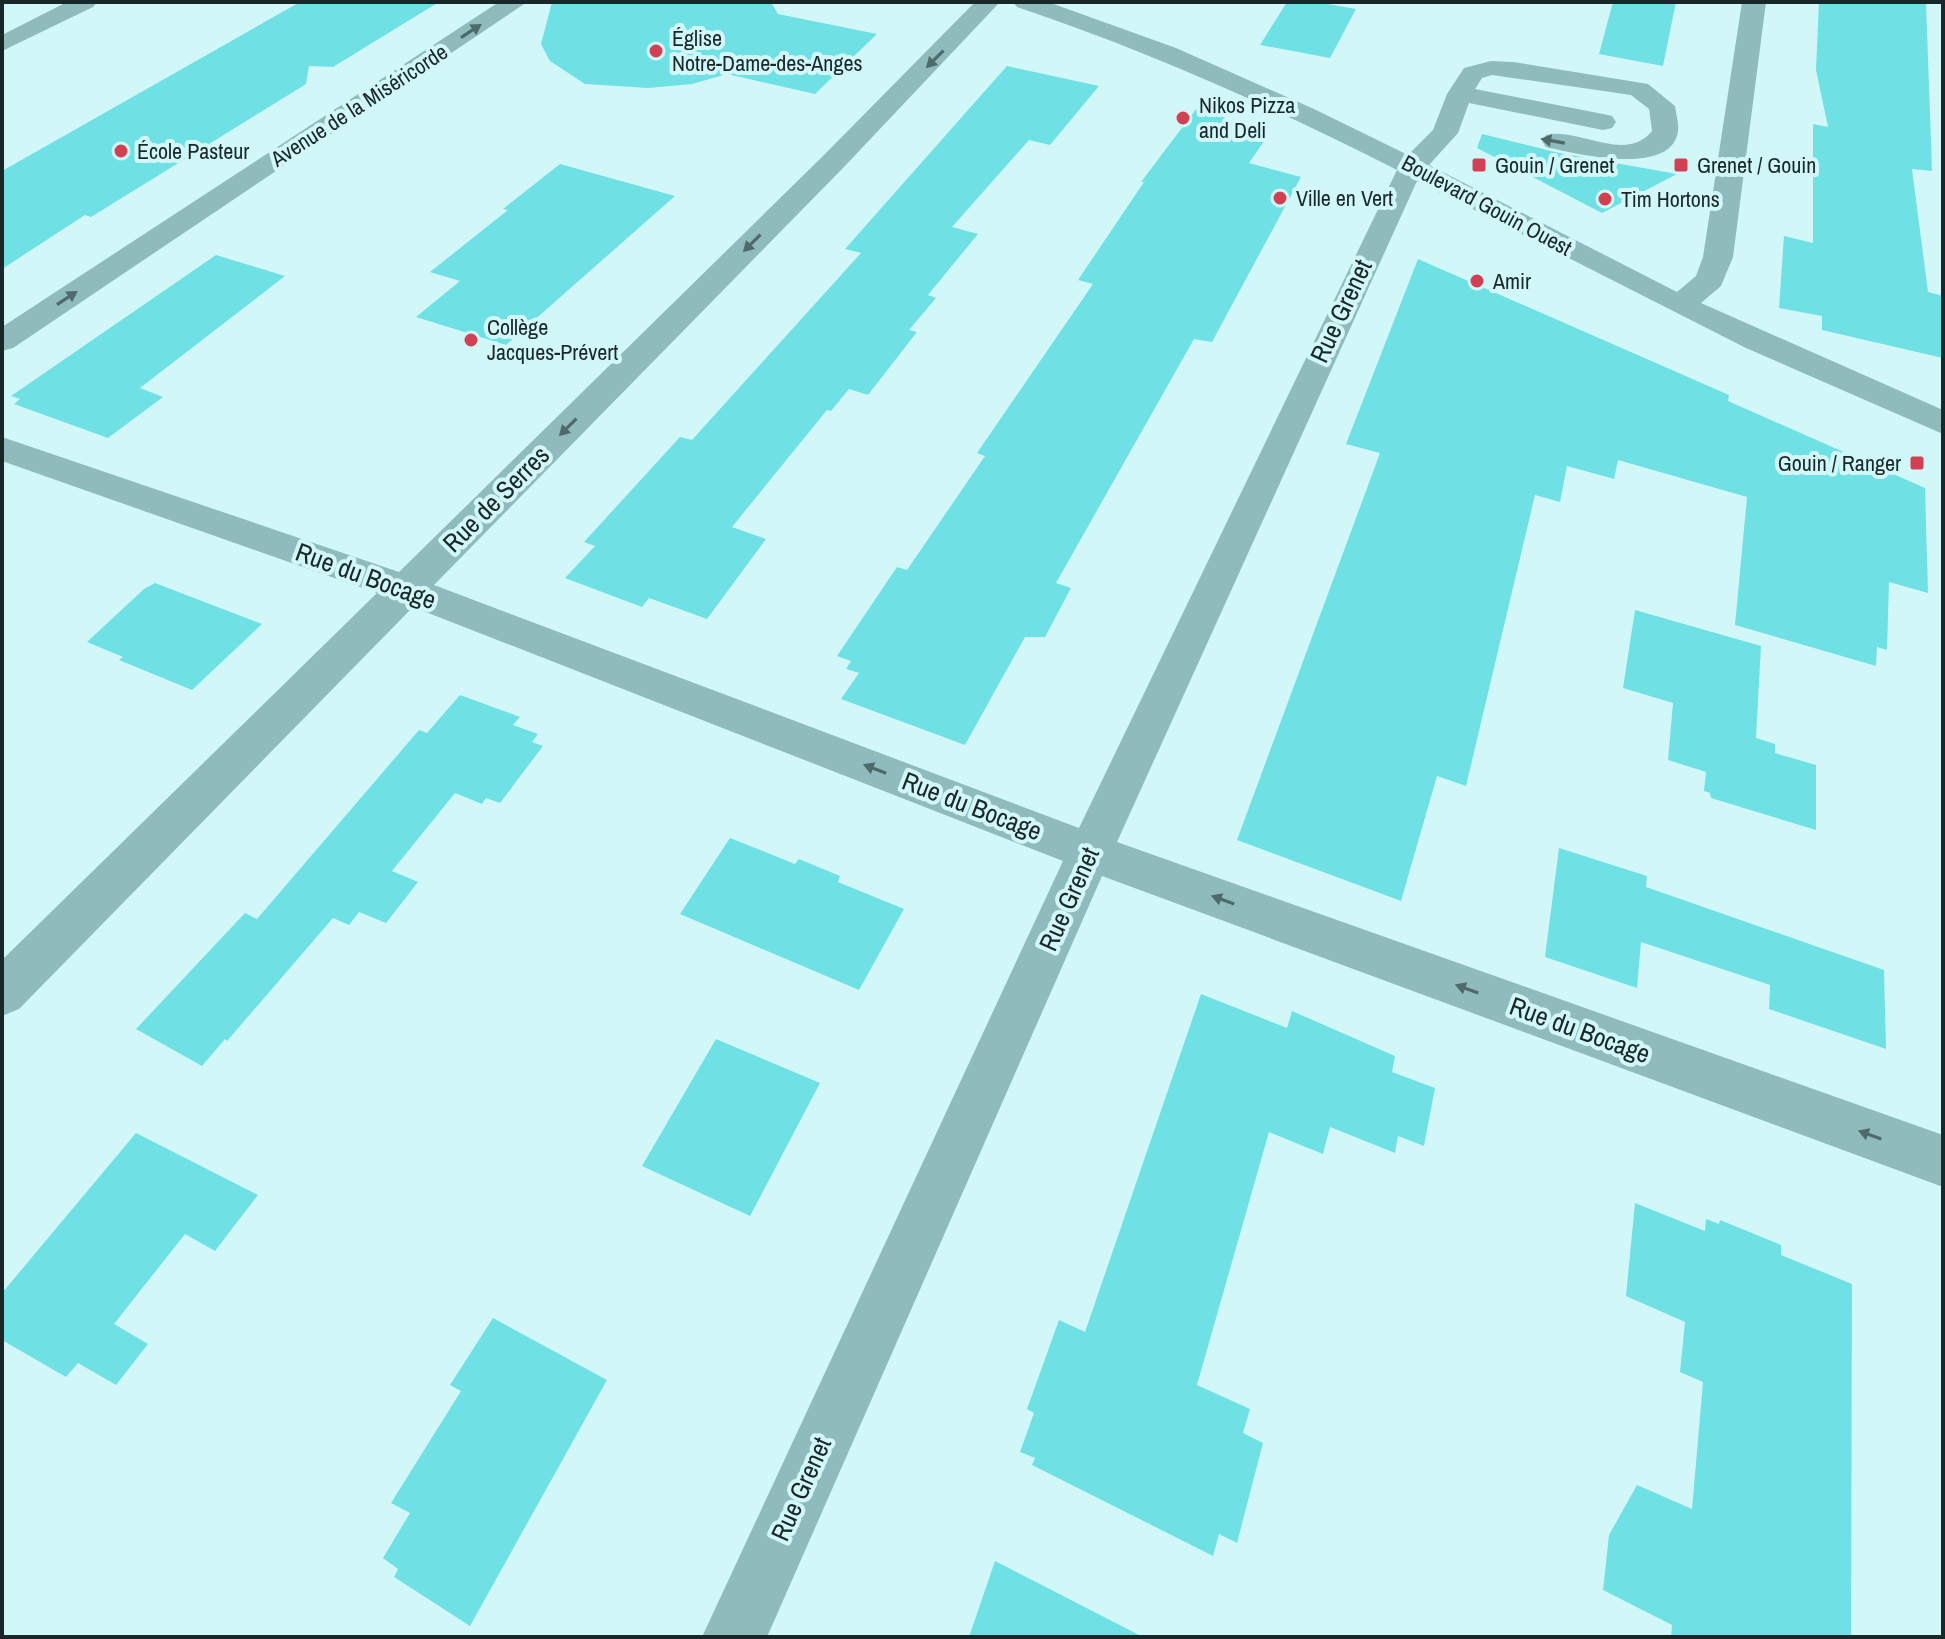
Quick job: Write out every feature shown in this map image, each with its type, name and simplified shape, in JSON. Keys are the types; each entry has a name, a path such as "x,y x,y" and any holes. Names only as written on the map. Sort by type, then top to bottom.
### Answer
{"street":[{"path":"2,44 85,2"},
{"name":"Avenue de la Miséricorde","path":"2,341 515,2"},
{"name":"Rue de Serres","path":"2,993 980,14 988,2"},
{"name":"Boulevard Gouin Ouest","path":"1025,2 1192,61 1301,110 1680,305 1827,374 1943,423"},
{"path":"1680,305 1710,280 1718,257 1754,2"},
{"path":"1481,128 1450,123 1469,76 1491,68 1598,82 1661,119 1665,131 1662,138 1639,152 1619,152 1527,136"},
{"path":"1460,94 1603,122"},
{"name":"Rue Grenet","path":"734,1637 1090,852 1381,224 1413,166 1450,123"},
{"name":"Rue du Bocage","path":"2,448 128,496 406,589 1090,852 1943,1161"}],"building":[{"path":"300,2 439,2 333,67 309,66 306,84 91,217 85,215 2,269 2,171"},
{"name":"Église Notre-Dame-des-Anges","path":"552,2 771,2 778,14 877,34 815,94 727,74 692,84 648,88 585,84 550,61 541,44"},
{"path":"1287,2 1316,2 1356,9 1330,58 1260,45"},
{"path":"1613,2 1676,2 1663,66 1599,54"},
{"path":"1819,2 1926,2 1932,171 1912,169 1928,292 1943,296 1943,358 1822,330 1822,316 1779,308 1784,236 1813,243 1813,124 1828,127 1816,70"},
{"path":"1007,66 1099,86 1050,145 1029,140 952,227 978,234 928,295 936,298 909,330 917,332 868,395 849,389 831,411 827,410 732,527 766,539 707,619 649,598 642,607 565,578 595,546 584,542 680,437 692,440 861,253 845,249"},
{"path":"1200,104 1265,140 1249,163 1301,177 1212,342 1194,339 1056,583 1071,588 1045,637 1025,637 965,745 841,699 859,673 846,669 851,661 837,656 897,567 907,570 985,456 977,453 1093,284 1078,280 1144,182 1141,182"},
{"path":"1482,134 1559,153 1677,174 1602,213 1477,148"},
{"path":"560,164 675,196 506,345 416,317 460,281 430,272"},
{"path":"216,255 285,276 140,388 163,397 108,438 14,404 20,399 11,396"},
{"path":"1418,259 1729,395 1728,401 1925,488 1928,593 1889,582 1887,650 1877,647 1876,666 1735,625 1747,497 1618,460 1614,479 1567,466 1560,502 1535,495 1466,786 1437,776 1401,901 1237,840 1380,453 1346,444"},
{"path":"155,583 262,624 192,690 119,660 123,657 87,642 144,589"},
{"path":"1635,610 1761,646 1756,738 1775,744 1775,753 1816,765 1816,830 1711,798 1710,793 1704,791 1706,772 1668,760 1673,703 1623,688"},
{"path":"460,695 520,717 513,725 538,734 532,742 543,746 500,803 486,798 482,804 455,793 392,871 418,882 386,923 359,912 349,925 333,918 202,1066 136,1029 245,913 257,919 419,730 427,733"},
{"path":"730,838 795,864 799,859 840,876 838,882 904,909 859,990 680,914"},
{"path":"1559,848 1647,876 1646,887 1884,970 1886,1049 1769,1009 1770,985 1641,942 1637,988 1545,957"},
{"path":"1201,994 1287,1028 1292,1011 1395,1056 1392,1072 1435,1088 1424,1146 1398,1136 1395,1153 1330,1127 1323,1154 1269,1132 1197,1385 1250,1409 1243,1433 1263,1443 1237,1543 1219,1534 1213,1556 1032,1465 1035,1458 1020,1452 1034,1413 1027,1409 1059,1320 1085,1332"},
{"path":"716,1039 820,1083 750,1216 642,1166"},
{"path":"136,1133 258,1195 215,1251 185,1234 114,1324 148,1344 116,1385 78,1363 66,1377 2,1340 2,1293"},
{"path":"1635,1203 1705,1231 1706,1219 1719,1224 1720,1220 1781,1245 1781,1255 1852,1284 1851,1637 1671,1637 1672,1625 1603,1590 1609,1535 1637,1485 1692,1509 1703,1382 1680,1372 1685,1322 1626,1296"},
{"path":"493,1318 607,1380 470,1626 394,1577 398,1569 383,1558 410,1513 391,1503 461,1391 450,1385"},
{"path":"995,1561 1143,1637 969,1637"}],"place":[{"name":"Église Notre-Dame-des-Anges","path":"656,51"},
{"name":"Nikos Pizza and Deli","path":"1183,118"},
{"name":"École Pasteur","path":"121,151"},
{"name":"Gouin / Grenet","path":"1479,165"},
{"name":"Grenet / Gouin","path":"1681,165"},
{"name":"Ville en Vert","path":"1280,198"},
{"name":"Tim Hortons","path":"1605,199"},
{"name":"Amir","path":"1477,281"},
{"name":"Collège Jacques-Prévert","path":"471,340"},
{"name":"Gouin / Ranger","path":"1917,463"}]}
